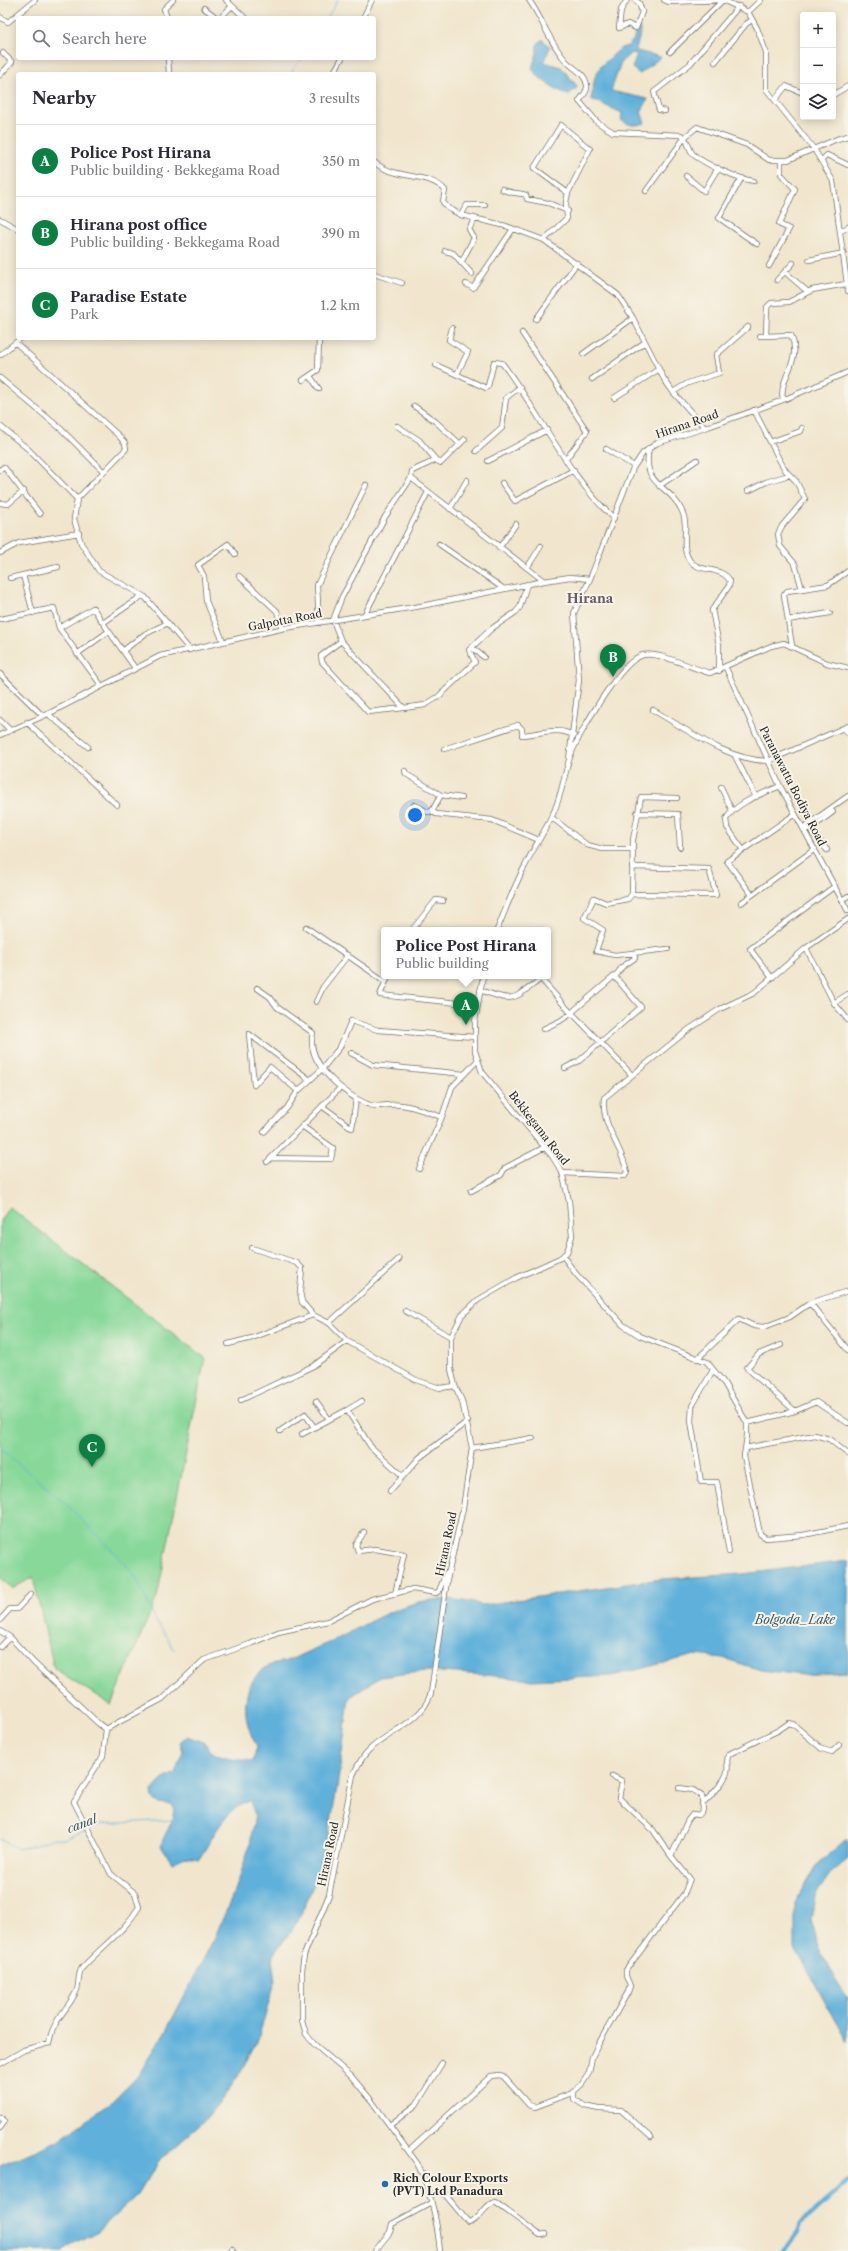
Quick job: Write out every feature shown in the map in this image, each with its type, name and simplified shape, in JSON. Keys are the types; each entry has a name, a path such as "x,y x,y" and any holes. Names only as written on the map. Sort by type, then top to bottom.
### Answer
{"street":[{"path":"0,17 8,22 35,0"},
{"path":"167,16 164,9 173,0"},
{"path":"226,0 243,16"},
{"path":"364,16 372,0"},
{"path":"530,0 547,28 550,39 568,63 580,71 587,84 586,93 579,101 597,122 613,132 681,135 685,137 693,155 741,179 754,181"},
{"path":"627,0 621,10 619,28 628,24 636,28 642,12 639,3 635,0"},
{"path":"664,0 669,2 680,0 723,0 739,6 748,12 766,52 766,89 814,148 835,188 848,291"},
{"path":"670,52 723,0"},
{"path":"748,12 761,0"},
{"path":"220,16 232,6"},
{"path":"664,111 659,110 654,92 690,64 739,6"},
{"path":"204,8 215,16"},
{"path":"715,62 746,24 752,20"},
{"path":"0,74 12,62 2,52"},
{"path":"168,60 169,72"},
{"path":"334,72 341,60"},
{"path":"775,100 786,86 800,92"},
{"path":"836,93 848,86"},
{"path":"544,240 567,218 568,211 566,202 568,193 590,149 561,125 534,168 568,193"},
{"path":"646,191 685,137 697,127 747,145 769,160 788,160 814,148 848,136"},
{"path":"821,161 827,155 848,165"},
{"path":"768,266 789,229 779,224 795,189 781,174 781,160"},
{"path":"376,165 392,173 438,183 445,190 443,202 448,208 461,215 513,229 544,240 577,263 618,295 633,318 659,369 673,392 705,428"},
{"path":"686,176 704,191 718,168"},
{"path":"741,179 719,218 757,244"},
{"path":"502,189 506,192 518,192 526,195 527,199 548,203 568,211"},
{"path":"461,215 467,205 485,205"},
{"path":"0,219 16,228"},
{"path":"460,263 474,238 469,229 475,219"},
{"path":"841,231 848,227"},
{"path":"466,284 473,288 513,229"},
{"path":"445,251 454,253 460,263 472,274"},
{"path":"809,260 844,253"},
{"path":"536,319 577,263"},
{"path":"777,280 793,263"},
{"path":"785,272 808,292"},
{"path":"376,275 402,283"},
{"path":"766,336 765,322 769,305 790,302 808,292 846,284"},
{"path":"583,354 633,318"},
{"path":"673,392 688,383 719,373 716,355 748,327"},
{"path":"452,328 448,340 468,352 457,374"},
{"path":"522,333 587,431 566,459"},
{"path":"760,336 791,335 793,340 795,350 793,362 782,390 783,400"},
{"path":"0,355 19,340"},
{"path":"303,380 318,370 319,340"},
{"path":"592,379 645,342"},
{"path":"16,344 96,414 125,443 126,449 76,499 74,518 81,543 99,571 145,597 190,650"},
{"path":"436,365 486,388 488,386 493,365 496,361 502,363 520,386 566,459 601,506 614,518"},
{"path":"614,398 659,369"},
{"name":"Hirana Road","path":"719,671 719,645 712,610 729,586 730,581 722,573 692,563 685,549 685,517 680,506 659,486 648,472 649,448 657,443 705,428 783,400 848,372"},
{"path":"310,376 319,389"},
{"path":"0,378 61,429 103,471"},
{"path":"476,451 502,428 506,398 520,386"},
{"path":"414,406 435,421 460,444"},
{"path":"754,410 770,442 789,475 796,480 805,499 782,526 778,534 780,546 795,564 802,589"},
{"path":"0,426 28,448 76,499"},
{"path":"397,426 419,440 436,460 441,463 465,439"},
{"path":"770,442 801,431 802,428"},
{"path":"488,461 547,430"},
{"path":"498,927 524,867 551,818 562,794 569,759 579,667 574,613 590,579 634,466 649,448"},
{"path":"606,449 634,466"},
{"path":"404,708 341,640 333,620 342,597 385,517 410,478 412,472 436,460"},
{"path":"659,486 697,460"},
{"path":"0,470 4,467 40,514"},
{"path":"502,483 515,501 574,470"},
{"path":"748,491 766,482 789,475"},
{"path":"410,478 499,548 544,581"},
{"path":"450,509 467,480"},
{"path":"319,622 317,585 366,485"},
{"path":"0,503 8,504 24,492"},
{"path":"366,614 428,492"},
{"path":"499,548 516,524"},
{"path":"0,553 19,543 79,533"},
{"path":"223,641 206,601 204,576 198,565 228,544 235,554"},
{"path":"439,544 504,589"},
{"path":"527,568 541,546"},
{"path":"10,578 58,567"},
{"path":"792,646 785,593 828,584 848,571"},
{"path":"23,575 33,613"},
{"path":"239,576 277,611 282,628"},
{"name":"Galpotta Road","path":"0,735 48,714 101,685 160,656 282,628 421,606 527,584 570,578 590,579"},
{"path":"341,640 321,656 322,662 368,712 425,705 438,697 475,662 469,650 491,629 516,612 520,607 527,584"},
{"path":"103,623 140,597 145,597"},
{"path":"0,619 54,608 59,628 101,685"},
{"path":"59,628 93,608 124,650 135,668"},
{"path":"788,620 830,613"},
{"path":"124,650 145,634 168,623"},
{"path":"77,654 109,631"},
{"path":"569,759 578,739 598,704 638,656 646,654 657,655 699,671 710,673 726,668 771,646 784,643 827,663 848,668"},
{"path":"472,648 484,657"},
{"name":"Paranawatta Bodiya Road","path":"726,668 780,786 848,911"},
{"path":"0,674 43,716"},
{"path":"653,710 735,755 755,761 768,761 846,727 848,733"},
{"path":"48,714 88,747"},
{"path":"0,720 10,730"},
{"path":"27,722 117,805"},
{"path":"444,749 518,725 522,729 522,735 549,732 568,732 578,739"},
{"path":"735,755 756,797"},
{"path":"405,771 406,774 441,796 462,798"},
{"path":"743,850 727,827 726,819 732,811 756,797 780,786"},
{"path":"721,787 732,811"},
{"path":"432,811 441,796"},
{"path":"803,828 848,796"},
{"path":"668,949 615,955 596,952 603,930 584,918 594,898 606,903 628,899 632,894 633,849 637,813 641,797 677,798"},
{"path":"414,805 428,812 432,811 436,814 492,820 539,840"},
{"path":"810,829 833,812"},
{"path":"637,813 678,814 680,847"},
{"path":"752,894 727,861 795,814"},
{"path":"551,818 587,845 603,849 633,849"},
{"path":"803,828 810,829 827,850"},
{"path":"741,903 815,849"},
{"path":"632,867 709,869 716,894 632,894"},
{"path":"772,978 750,949 835,886"},
{"path":"842,900 848,896"},
{"path":"414,927 436,900 443,901"},
{"path":"562,1173 625,1176 628,1172 624,1156 607,1126 603,1109 604,1098 631,1074 688,1030 720,1009 754,993 806,948 848,919"},
{"path":"306,927 381,978"},
{"path":"806,948 834,1003 848,1020"},
{"path":"543,1029 560,1021 572,1013 618,974 622,967 635,958 634,954"},
{"path":"316,1002 323,987 348,955"},
{"path":"565,1068 579,1061 641,1007 616,977 618,974"},
{"path":"382,979 386,982"},
{"path":"387,979 380,995 478,1006"},
{"name":"Bekkegama Road","path":"482,979 478,1006 474,1052 482,1072 545,1147 562,1173 569,1201 572,1236 567,1252 563,1256"},
{"path":"480,990 505,999 514,999 541,979 631,1074"},
{"path":"258,988 270,997 278,1007 313,1033 310,1042 322,1069 340,1088 356,1099 372,1106 401,1105 442,1117"},
{"path":"834,1003 848,994"},
{"path":"264,1132 286,1108 298,1091 322,1069 340,1047 351,1021 378,1030 475,1037"},
{"path":"298,1091 270,1067 254,1085 249,1034 310,1080"},
{"path":"351,1053 373,1065 464,1074"},
{"path":"419,1169 442,1117 452,1087 478,1060"},
{"path":"267,1162 340,1088"},
{"path":"322,1106 352,1128 356,1099"},
{"path":"271,1158 332,1159 333,1148 302,1126"},
{"path":"471,1191 501,1175 505,1168 545,1147"},
{"path":"252,1248 297,1263 302,1268 300,1292 302,1302 313,1315 329,1323 347,1341 416,1380 440,1388 455,1386"},
{"path":"533,1438 472,1448 468,1421 462,1401 455,1386 451,1369 451,1337 462,1315 478,1300 516,1278 563,1256 576,1274 623,1325 640,1336 707,1362 724,1383 747,1423 744,1456 760,1534 766,1538 803,1535 848,1526"},
{"path":"329,1323 399,1259"},
{"path":"697,1359 739,1319 754,1326 764,1327 790,1317 810,1303 848,1291"},
{"path":"810,1303 848,1350"},
{"path":"405,1311 451,1337"},
{"path":"228,1344 252,1338 313,1315"},
{"path":"241,1400 313,1366 347,1341"},
{"path":"781,1345 759,1354 746,1368 795,1411"},
{"path":"714,1370 692,1406 691,1421 701,1482 717,1482 729,1552"},
{"path":"316,1401 329,1419"},
{"path":"302,1434 362,1402"},
{"path":"747,1423 795,1411 816,1402 848,1423"},
{"path":"347,1410 371,1448 402,1476"},
{"path":"280,1431 305,1414 314,1427"},
{"path":"390,1491 419,1458 468,1421"},
{"path":"745,1448 815,1435 829,1439 848,1454"},
{"name":"Hirana Road","path":"440,2251 437,2220 423,2174 409,2151 351,2076 314,2044 306,2034 302,2020 302,1970 304,1956 329,1895 353,1776 358,1764 367,1752 420,1714 428,1704 433,1681 447,1580 463,1508 472,1448"},
{"path":"364,1532 356,1545 358,1551 375,1549 404,1554 395,1594"},
{"path":"106,1728 162,1699 204,1660 250,1644 278,1632 328,1621 372,1600 413,1589 436,1593 440,1591 449,1570"},
{"path":"0,1620 10,1609 16,1609 31,1594"},
{"path":"0,1631 10,1637 34,1663 99,1724 106,1728"},
{"path":"0,1647 10,1637"},
{"path":"702,1804 725,1779 727,1772 726,1758 729,1754 779,1730 789,1723 822,1749 832,1752 839,1745"},
{"path":"0,2064 24,2050 49,2043 50,2032 77,1991 81,1970 131,1922 139,1908 135,1894 110,1874 74,1802 103,1756 106,1728"},
{"path":"409,2151 491,2076 503,2076 529,2105 536,2107 574,2092 586,2079 595,2051 628,1992 630,1986 626,1976 626,1970 686,1889 690,1879 671,1856 653,1830 619,1798 622,1781 612,1776"},
{"path":"671,1856 688,1820 693,1814 699,1815 703,1810 702,1796 694,1790 679,1788"},
{"path":"390,2125 416,2105 442,2063"},
{"path":"574,2092 574,2100 585,2106 599,2109 621,2110 651,2137"},
{"path":"0,2117 5,2121 0,2128"},
{"path":"429,2194 443,2192 468,2222 475,2220 491,2203 496,2202 540,2235 545,2234"},
{"path":"375,2251 390,2232 392,2224 431,2202"}],"green space":[{"path":"9,1207 205,1358 157,1597 111,1705 54,1668 33,1577 12,1589 0,1576 0,1221"}],"water":[{"path":"639,26 641,31 636,49 637,51 661,57 640,74 632,68 637,54 631,53 621,62 611,91 648,99 641,112 645,123 633,125 621,120 622,113 591,99 595,77 601,66 621,48 628,46 634,39 635,30"},
{"path":"542,39 550,47 544,62 561,67 578,87 568,95 539,77 532,68 537,53 537,45"},
{"name":"Bolgoda_Lake","path":"848,1561 848,1672 802,1675 761,1670 723,1658 695,1655 612,1676 532,1680 426,1671 380,1677 349,1698 338,1783 327,1839 319,1867 310,1894 298,1920 272,1958 275,1982 257,2042 238,2076 223,2098 201,2124 158,2162 137,2195 98,2231 72,2244 63,2251 0,2251 0,2166 59,2140 111,2103 137,2077 166,2031 214,1939 236,1888 250,1844 255,1815 250,1801 233,1810 220,1825 199,1859 185,1857 172,1863 161,1846 173,1819 175,1809 171,1804 159,1803 153,1799 152,1791 162,1780 175,1773 183,1751 180,1742 187,1736 205,1743 209,1749 220,1756 253,1761 257,1746 249,1729 246,1699 248,1690 253,1681 263,1669 294,1658 333,1641 401,1607 425,1601 440,1599 482,1605 661,1579 743,1574"},
{"path":"848,1838 848,1859 830,1874 815,1896 811,1920 818,1944 831,1972 848,1999 848,2042 795,1948 795,1903 819,1862"}],"waterway":[{"path":"328,16 338,0"},
{"path":"292,72 293,68 301,60"},
{"path":"0,1448 65,1503 125,1563 137,1579 156,1621 174,1649"},
{"name":"canal","path":"89,1829 100,1824 174,1820"},
{"name":"canal","path":"0,1839 18,1849 36,1845 54,1838 65,1839 86,1830"},
{"path":"783,2251 798,2232 801,2224 848,2181"}],"place":[{"name":"Hirana post office","path":"613,677"},
{"name":"Police Post Hirana","path":"466,1025"},
{"name":"Paradise Estate","path":"92,1467"},
{"name":"Rich Colour Exports (PVT) Ltd Panadura","path":"385,2184"}],"district":[{"name":"Hirana","path":"590,598"}]}
